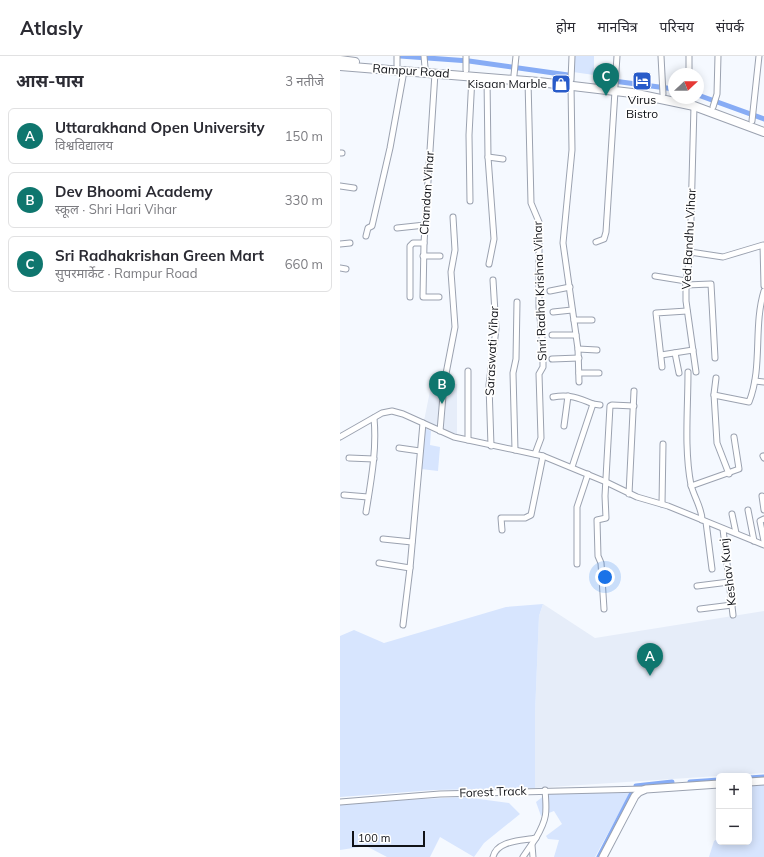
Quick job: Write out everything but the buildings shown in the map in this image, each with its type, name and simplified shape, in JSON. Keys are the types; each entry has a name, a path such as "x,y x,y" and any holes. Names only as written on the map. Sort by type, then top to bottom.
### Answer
{"main road":[{"path":"340,60 354,59 376,66 397,60 425,60 515,70 571,82"},
{"name":"Rampur Road","path":"340,66 376,66 404,71 435,73 467,65 487,78 615,84 694,106 764,132"},
{"path":"615,84 663,90 668,93"},
{"path":"704,102 752,117 764,126"},
{"path":"752,782 764,782"},
{"path":"603,857 634,796 646,789 716,784"}],"street":[{"path":"515,70 516,56"},
{"path":"572,56 572,150 563,243 578,349 579,382"},
{"path":"596,242 604,239 606,232 617,56"},
{"path":"661,56 663,90"},
{"path":"689,56 689,68"},
{"path":"715,104 718,56"},
{"path":"752,117 759,56"},
{"path":"467,65 470,201"},
{"path":"366,236 368,228 372,226 390,148 404,71"},
{"name":"Chandan Vihar","path":"435,73 423,256 423,297 439,298"},
{"path":"487,78 488,157 494,239 489,264"},
{"name":"Shri Radha Krishna Vihar","path":"528,81 532,203 539,222 539,307 543,348 543,367 539,374 541,438 535,454"},
{"name":"Ved Bandhu Vihar","path":"694,106 690,252 686,283 687,311 696,372"},
{"path":"488,157 503,159"},
{"path":"340,186 354,188"},
{"path":"440,431 444,384 455,327 451,272 455,250 453,217"},
{"path":"396,228 425,225"},
{"path":"340,244 350,243"},
{"path":"410,297 410,246 413,243 424,243"},
{"path":"690,252 723,257 763,245 764,286"},
{"path":"423,256 440,256"},
{"path":"340,268 346,269"},
{"path":"655,276 686,283 711,284 715,358"},
{"name":"Saraswati Vihar","path":"491,446 489,385 496,329 493,280"},
{"path":"550,290 570,287"},
{"path":"714,395 748,403 755,381 759,307 764,291"},
{"path":"515,450 512,373 516,359 517,302"},
{"path":"553,312 572,310"},
{"path":"662,366 656,313 687,311"},
{"path":"574,320 592,320"},
{"path":"552,335 576,335"},
{"path":"578,349 598,350"},
{"path":"661,355 693,350"},
{"path":"675,353 679,373"},
{"path":"552,359 579,358"},
{"path":"468,371 468,440"},
{"path":"688,372 688,454 692,486 704,521 712,568"},
{"path":"579,373 599,374"},
{"path":"716,378 714,395 718,443 728,474"},
{"path":"755,381 764,382"},
{"path":"630,494 634,392"},
{"path":"564,426 568,396"},
{"path":"553,397 568,396 600,405"},
{"path":"572,468 593,404"},
{"path":"604,609 601,563 598,556 597,520 606,518 606,482 610,406 634,406"},
{"path":"340,437 382,413 392,411 403,414 440,431 468,440 543,456 588,474 630,494 662,504 764,545"},
{"path":"366,512 374,459 374,418"},
{"path":"403,625 410,568 423,423"},
{"path":"692,486 739,469 734,437"},
{"path":"662,504 663,444"},
{"path":"399,448 420,451"},
{"path":"502,530 501,518 524,518 531,515 543,456"},
{"path":"349,458 374,459"},
{"path":"577,564 577,507 588,474"},
{"path":"344,495 368,497"},
{"path":"762,496 764,510"},
{"path":"748,510 754,541"},
{"path":"732,514 736,533"},
{"path":"764,519 760,521 764,541"},
{"name":"Keshav Kunj","path":"723,529 733,615"},
{"path":"383,539 412,542"},
{"path":"379,563 410,568"},
{"path":"697,586 730,582"},
{"path":"700,609 732,605"},
{"name":"Forest Track","path":"340,802 440,794 545,790 646,789"},
{"path":"524,857 524,854 532,845 545,824 545,790"},
{"path":"493,857 495,851 503,845 536,838"},
{"path":"532,845 533,857"}],"shaded area":[{"path":"574,56 594,56 594,75 573,72"},
{"path":"457,384 457,435 424,421 431,386"},
{"path":"425,428 431,431 430,445 440,447 438,471 421,469"},
{"path":"543,604 595,638 764,611 764,773 716,773 716,776 535,788 535,714 539,616"},
{"path":"543,604 539,616 535,714 535,788 435,790 340,797 340,636 354,630 384,643 506,607"},
{"path":"764,782 764,857 709,857 714,841 716,840 716,845 752,845 752,784"},
{"path":"550,791 631,791 595,857 554,857 559,840 548,839 546,836 562,824 554,811 541,816 536,802"},
{"path":"464,797 509,803 520,814 484,843 474,857 440,837 430,857 387,857 366,846 340,850 340,803"}],"waterway":[{"path":"400,56 469,61 568,75"},
{"path":"606,80 668,88"},
{"path":"704,97 764,119"},
{"path":"752,778 764,777"},
{"path":"690,782 716,780"},
{"path":"636,786 672,782"},
{"path":"599,857 633,791"}],"place":[{"name":"Virus Bistro","path":"642,81"},
{"name":"Kisaan Marble","path":"561,84"},
{"name":"Sri Radhakrishan Green Mart","path":"606,96"},
{"name":"Dev Bhoomi Academy","path":"442,404"},
{"name":"Uttarakhand Open University","path":"650,676"}]}
